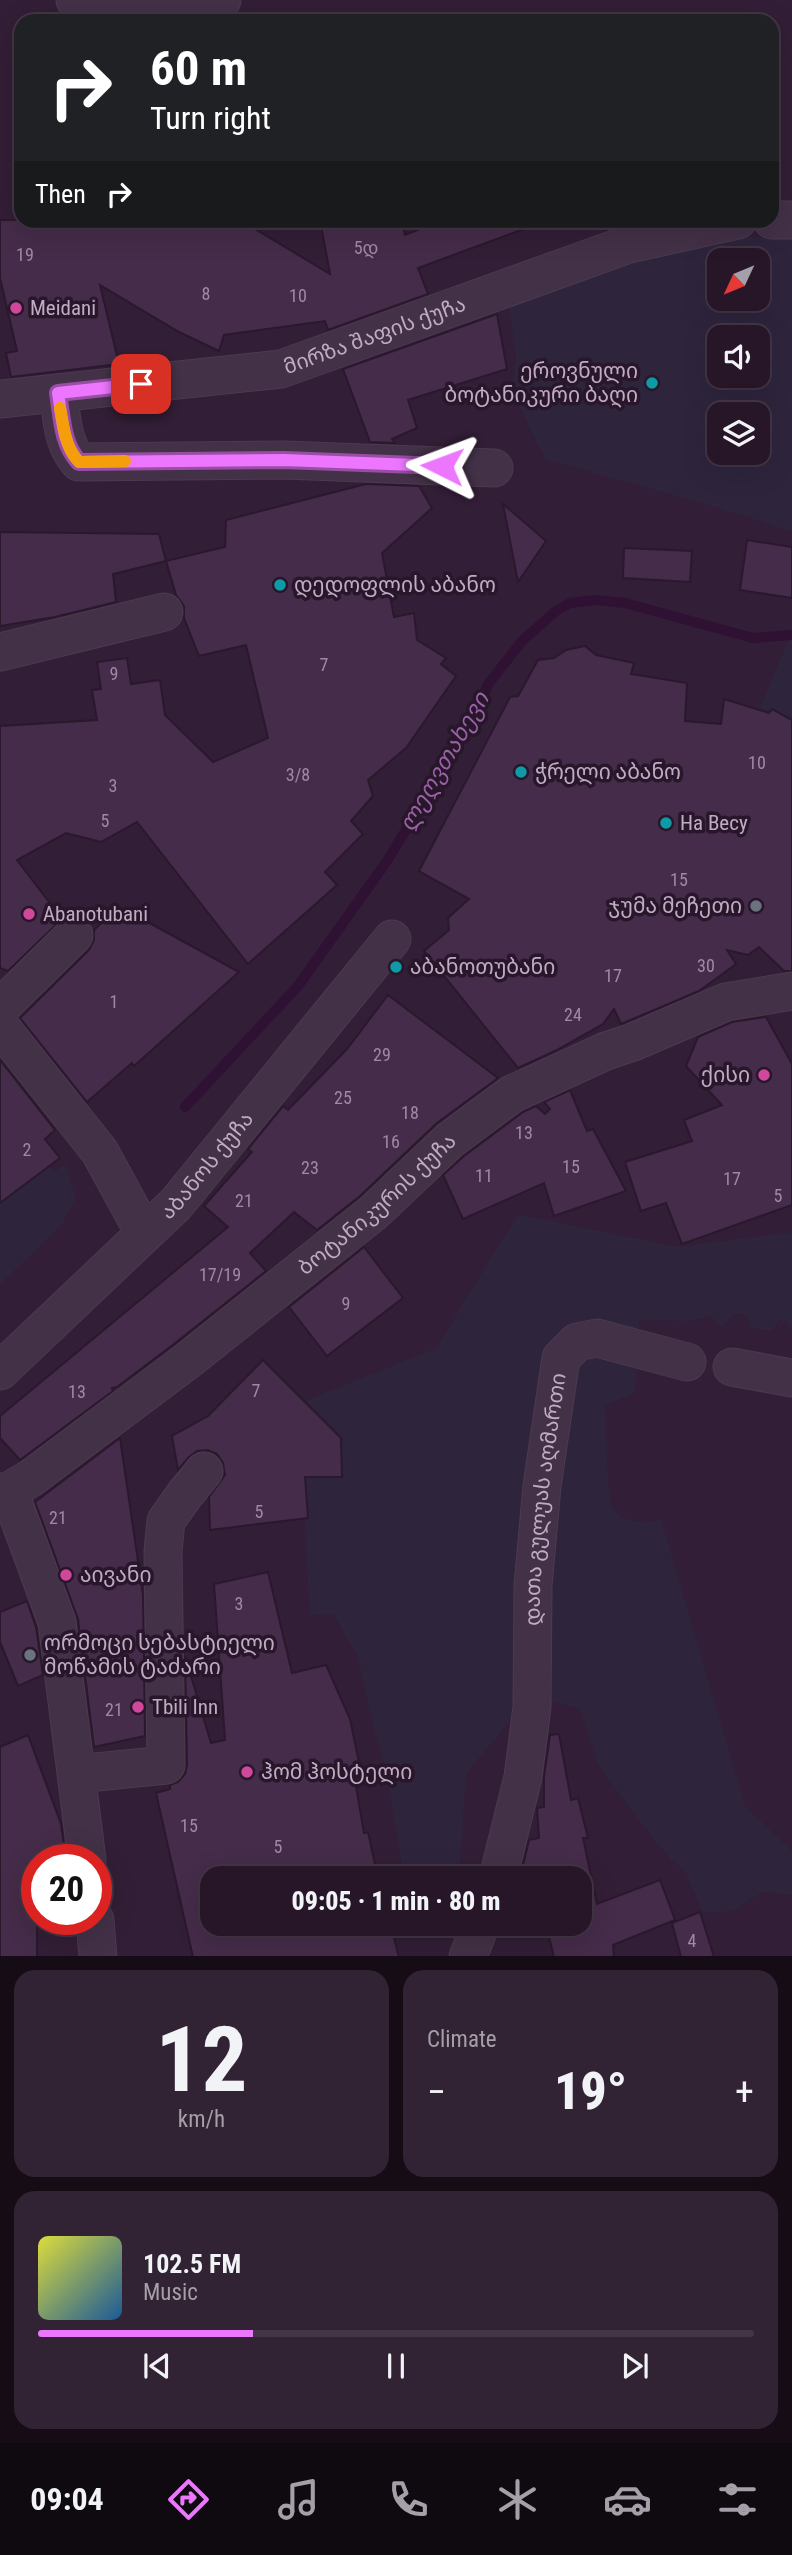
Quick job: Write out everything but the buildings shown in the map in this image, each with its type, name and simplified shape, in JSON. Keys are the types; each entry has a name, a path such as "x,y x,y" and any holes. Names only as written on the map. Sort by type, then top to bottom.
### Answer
{"street":[{"path":"75,0 138,7 222,0"},
{"name":"მირზა შაფის ქუჩა","path":"0,399 281,369 629,244 702,228"},
{"path":"58,393 65,437 71,453 79,462 284,460 494,468"},
{"path":"0,652 164,612"},
{"path":"0,1008 74,935"},
{"name":"აბანოს ქუჩა","path":"0,1371 176,1204 392,939"},
{"name":"ბოტანიკურის ქუჩა","path":"5,1491 31,1478 187,1361 374,1212 450,1140 512,1094 606,1051 726,1002 792,991"},
{"path":"0,1026 100,1152 144,1233"},
{"name":"დათა გულუას აღმართი","path":"501,1866 523,1777 533,1694 533,1586 542,1486 561,1358 577,1342 597,1338 687,1362"},
{"path":"732,1367 792,1378"},
{"path":"77,1774 172,1764 163,1551 166,1521 204,1471"},
{"path":"5,1491 57,1622 86,1844"},
{"path":"96,1935 98,1956"},
{"path":"468,1956 476,1936"}],"shaded area":[{"name":"ეროვნული ბოტანიკური ბაღი","path":"744,237 792,238 792,532 700,502 545,459 511,390 516,359 507,287 633,258"},
{"path":"792,632 792,720 760,708"},
{"path":"65,1164 76,1198 61,1226 0,1284 0,1203 49,1167 54,1172"},
{"path":"518,1214 677,1247 792,1232 792,1331 786,1322 779,1320 772,1331 751,1328 747,1315 734,1313 722,1327 711,1316 690,1321 639,1320 635,1393 605,1405 612,1506 621,1516 634,1521 661,1519 745,1806 792,1851 792,1895 763,1892 732,1911 703,1913 685,1871 671,1860 633,1813 597,1762 581,1710 538,1696 527,1701 466,1773 460,1866 402,1866 385,1765 358,1658 333,1613 310,1616 298,1404 436,1348"}],"waterway":[{"name":"ლეღვთახევი","path":"185,1107 298,986 387,861 454,751 489,683 522,641 556,611 570,603 596,600 625,603 753,638 792,635"}],"slow traffic":[{"path":"60,408 65,437 71,453 79,462 125,461"}],"place":[{"name":"Meidani","path":"16,308"},
{"name":"ეროვნული ბოტანიკური ბაღი","path":"652,383"},
{"name":"დედოფლის აბანო","path":"280,585"},
{"name":"ჭრელი აბანო","path":"521,772"},
{"name":"На Весу","path":"666,823"},
{"name":"ჯუმა მეჩეთი","path":"756,906"},
{"name":"Abanotubani","path":"29,914"},
{"name":"აბანოთუბანი","path":"396,967"},
{"name":"ქისი","path":"764,1075"},
{"name":"აივანი","path":"66,1575"},
{"name":"ორმოცი სებასტიელი მოწამის ტაძარი","path":"30,1655"},
{"name":"Tbili Inn","path":"138,1707"},
{"name":"ჰომ ჰოსტელი","path":"247,1772"}],"route":[{"path":"141,384 58,393 65,437 71,453 79,462 284,460 442,466"}]}
